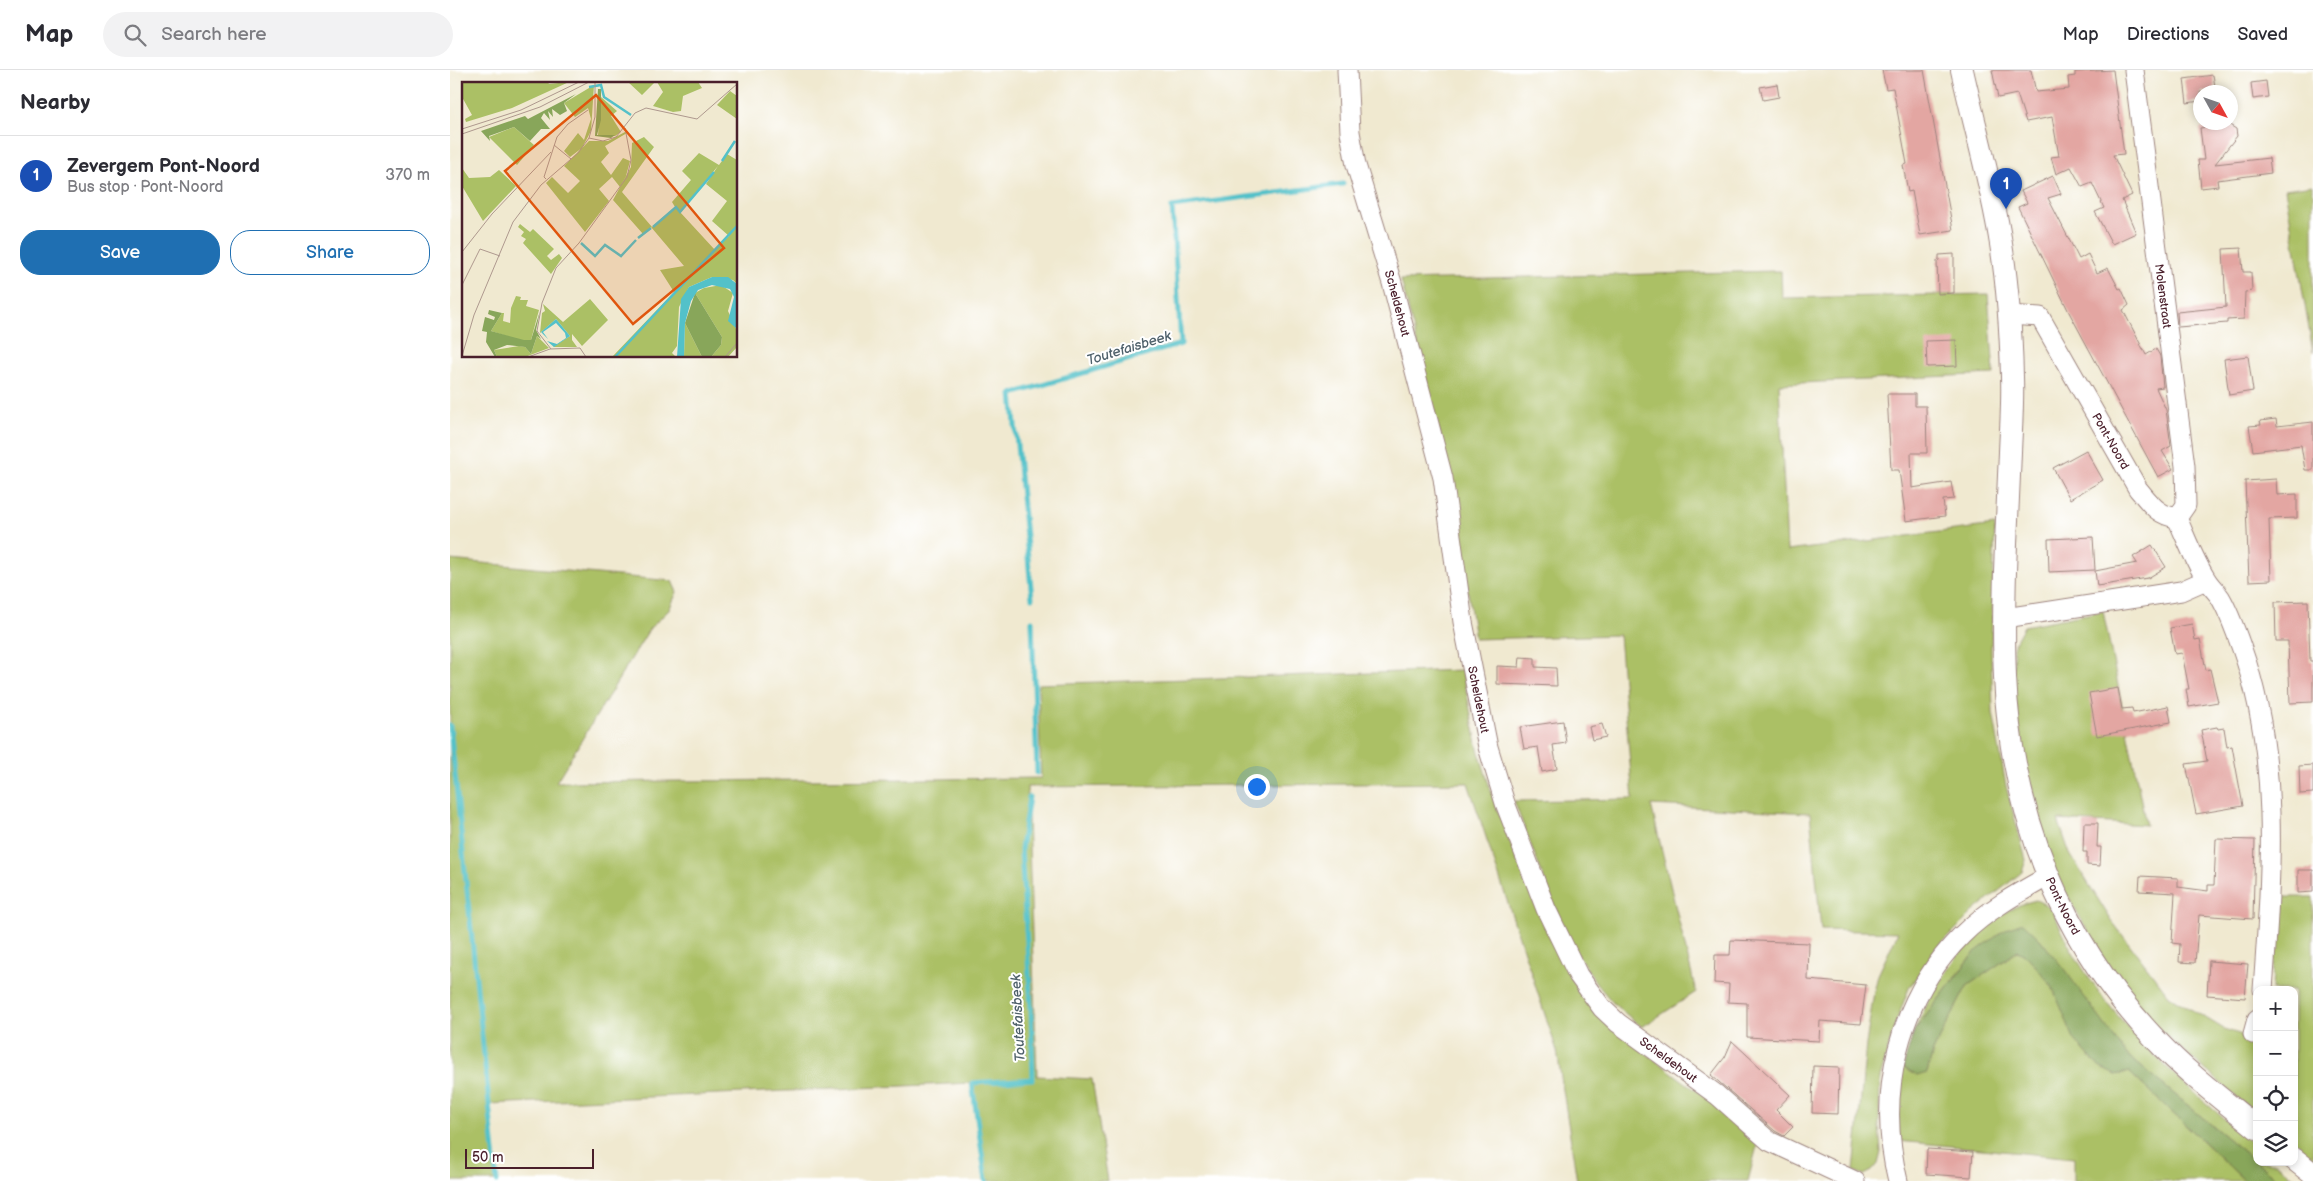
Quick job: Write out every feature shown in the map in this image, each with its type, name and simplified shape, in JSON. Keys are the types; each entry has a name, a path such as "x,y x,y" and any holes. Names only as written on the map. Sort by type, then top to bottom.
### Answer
{"street":[{"name":"Scheldehout","path":"1347,70 1350,132 1356,166 1392,283 1443,478 1463,622 1488,747 1505,803 1554,927 1566,953 1588,990 1618,1023 1716,1095 1769,1141 1855,1181"},
{"name":"Pont-Noord","path":"1962,70 1998,228 2009,315 2012,380 2005,677 2014,762 2032,834 2047,877 2095,966 2158,1043 2190,1073 2253,1125"},
{"name":"Molenstraat","path":"2134,70 2185,466 2186,505 2177,518"},
{"name":"Pont-Noord","path":"2009,315 2040,316 2138,489 2155,509 2165,516 2177,518"},
{"path":"2177,518 2206,580 2220,598 2242,649 2266,751 2270,806 2270,856 2263,986"},
{"path":"2005,618 2181,590 2206,580"},
{"path":"1898,1181 1889,1127 1892,1074 1898,1043 1908,1014 1944,954 1964,933 2011,897 2047,877"},
{"path":"2298,1162 2313,1174"}],"green space":[{"path":"2313,185 2313,352 2285,189"},
{"path":"1781,271 1782,298 1988,294 1994,374 1779,384 1787,551 1995,525 1991,649 1993,713 2006,786 2026,860 2022,872 1973,912 1937,948 1909,988 1895,1025 1880,1078 1879,1125 1881,1152 1878,1164 1872,1171 1864,1175 1854,1171 1866,1044 1878,975 1898,932 1821,930 1810,813 1651,805 1696,992 1642,1027 1615,1005 1597,984 1574,949 1555,907 1514,801 1633,799 1619,635 1475,639 1451,477 1401,280"},
{"path":"450,560 672,581 677,592 669,610 650,628 556,782 1041,778 1038,684 1462,670 1478,749 1495,804 1538,913 1559,956 1613,1029 1712,1102 1757,1146 1748,1181 1577,1181 1557,1051 1468,783 1027,787 1037,1076 1092,1079 1108,1181 986,1181 972,1083 489,1104 497,1181 450,1181"},
{"path":"2103,611 2146,825 2058,820 2070,854 2111,920 2169,996 2224,1029 2253,1039 2253,1112 2153,1024 2117,983 2055,873 2024,761 2013,678 2014,644 2024,626"},
{"path":"2276,897 2313,897 2313,1163 2298,1150 2298,986 2272,986"},
{"path":"2036,900 2052,908 2068,944 2089,978 2113,1010 2167,1068 2253,1144 2253,1159 2127,1055 2039,938 1975,952 1914,1031 1935,991 1961,951 1995,919 2015,907"},
{"path":"2023,923 2039,938 2064,969 2127,1055 2253,1159 2253,1166 2261,1166 2279,1181 2245,1181 2129,1072 2115,1075 2099,1067 2074,1039 2052,986 2028,957 2018,951 1967,986 1933,1051 1927,1073 1917,1076 1903,1067 1914,1031 1975,952 2006,929"},
{"path":"2018,951 2028,956 2038,967 2052,986 2063,1011 2115,1075 2129,1072 2245,1181 2074,1181 2074,1158 1898,1141 1898,1090 1903,1067 1911,1073 1927,1073 1933,1051 1967,986"},
{"path":"2261,1166 2280,1166 2297,1181 2279,1181"}],"building":[{"path":"1882,70 1924,70 1953,230 1920,235 1912,191 1908,192 1903,165 1907,164 1893,88 1886,89"},
{"path":"1992,70 2031,70 2036,92 2069,89 2068,77 2075,76 2075,72 2113,70 2124,154 2113,155 2132,195 2122,200 2136,233 2112,244 2095,212 2104,208 2092,183 2082,187 2071,167 2056,174 2051,157 2059,156 2052,117 2026,122 2017,94 1998,98"},
{"path":"2213,75 2215,85 2193,85 2193,102 2187,103 2184,79"},
{"path":"2266,81 2268,97 2253,99 2251,83"},
{"path":"1777,84 1779,97 1763,100 1760,87"},
{"path":"2200,130 2236,130 2237,136 2215,164 2269,158 2271,173 2217,180 2218,186 2201,188 2198,160 2204,160"},
{"path":"2053,176 2061,194 2048,198 2079,259 2088,254 2097,273 2108,268 2129,305 2123,310 2146,355 2156,349 2160,356 2163,387 2156,388 2166,410 2171,446 2162,451 2173,469 2158,477 2070,314 2018,207 2027,203 2021,191"},
{"path":"2241,248 2243,272 2251,272 2252,291 2245,292 2244,319 2227,320 2227,323 2178,327 2177,312 2226,307 2223,249"},
{"path":"1954,254 1954,293 1938,294 1937,261 1939,260 1939,255"},
{"path":"1956,340 1957,366 1927,367 1926,341"},
{"path":"2248,356 2253,391 2229,395 2224,359"},
{"path":"1887,394 1915,394 1915,406 1926,406 1927,453 1911,453 1912,488 1951,482 1954,499 1943,500 1945,516 1906,521 1899,470 1891,470"},
{"path":"2276,419 2277,426 2313,422 2313,470 2305,470 2301,445 2253,451 2249,426 2261,425 2260,421"},
{"path":"2086,450 2103,480 2070,499 2053,468"},
{"path":"2276,479 2277,495 2297,494 2297,518 2269,519 2271,580 2249,581 2245,481"},
{"path":"2093,537 2095,570 2049,572 2048,539"},
{"path":"2152,545 2166,567 2148,578 2097,586 2095,571 2137,563 2133,557"},
{"path":"2308,601 2310,661 2313,661 2313,702 2290,703 2288,641 2276,641 2275,602"},
{"path":"2192,624 2195,640 2200,639 2206,670 2210,669 2218,702 2189,707 2186,689 2189,689 2182,653 2175,654 2170,628"},
{"path":"1520,657 1535,658 1535,667 1556,668 1557,686 1497,684 1497,666 1519,667"},
{"path":"2118,688 2122,709 2132,708 2133,713 2168,706 2171,722 2097,736 2089,693"},
{"path":"1563,721 1566,743 1553,745 1557,769 1542,772 1538,747 1524,749 1520,727"},
{"path":"1602,724 1606,737 1592,740 1589,727"},
{"path":"2217,727 2218,729 2224,728 2227,747 2232,746 2243,806 2196,814 2186,764 2207,761 2201,730"},
{"path":"2313,765 2313,793 2300,794 2299,766"},
{"path":"2084,823 2098,823 2097,847 2101,847 2100,866 2087,865 2087,852 2083,852"},
{"path":"2216,839 2255,840 2253,919 2199,915 2195,963 2179,962 2180,944 2172,943 2175,893 2139,891 2140,876 2178,878 2178,887 2208,891 2208,885 2214,885"},
{"path":"2298,870 2313,870 2313,892 2298,893"},
{"path":"1731,940 1809,943 1808,980 1866,985 1861,1024 1820,1021 1819,1041 1747,1037 1747,1003 1728,1002 1729,984 1714,983 1715,955 1730,955"},
{"path":"2209,961 2248,964 2245,998 2207,995"},
{"path":"1732,1041 1790,1095 1776,1110 1793,1127 1784,1136 1775,1131 1711,1075 1725,1057"},
{"path":"1813,1066 1839,1067 1838,1114 1812,1113"},
{"path":"1927,1149 1973,1152 1971,1177 1926,1174"}],"waterway":[{"name":"Toutefaisbeek","path":"1032,598 1012,394 1181,344 1172,207 1343,184"},
{"name":"Toutefaisbeek","path":"1032,621 1037,773"},
{"path":"450,726 497,1181"},
{"name":"Toutefaisbeek","path":"986,1181 972,1083 1033,1079 1031,1007 1021,849 1029,797"}],"place":[{"name":"Zevergem Pont-Noord","path":"2006,209"}]}
